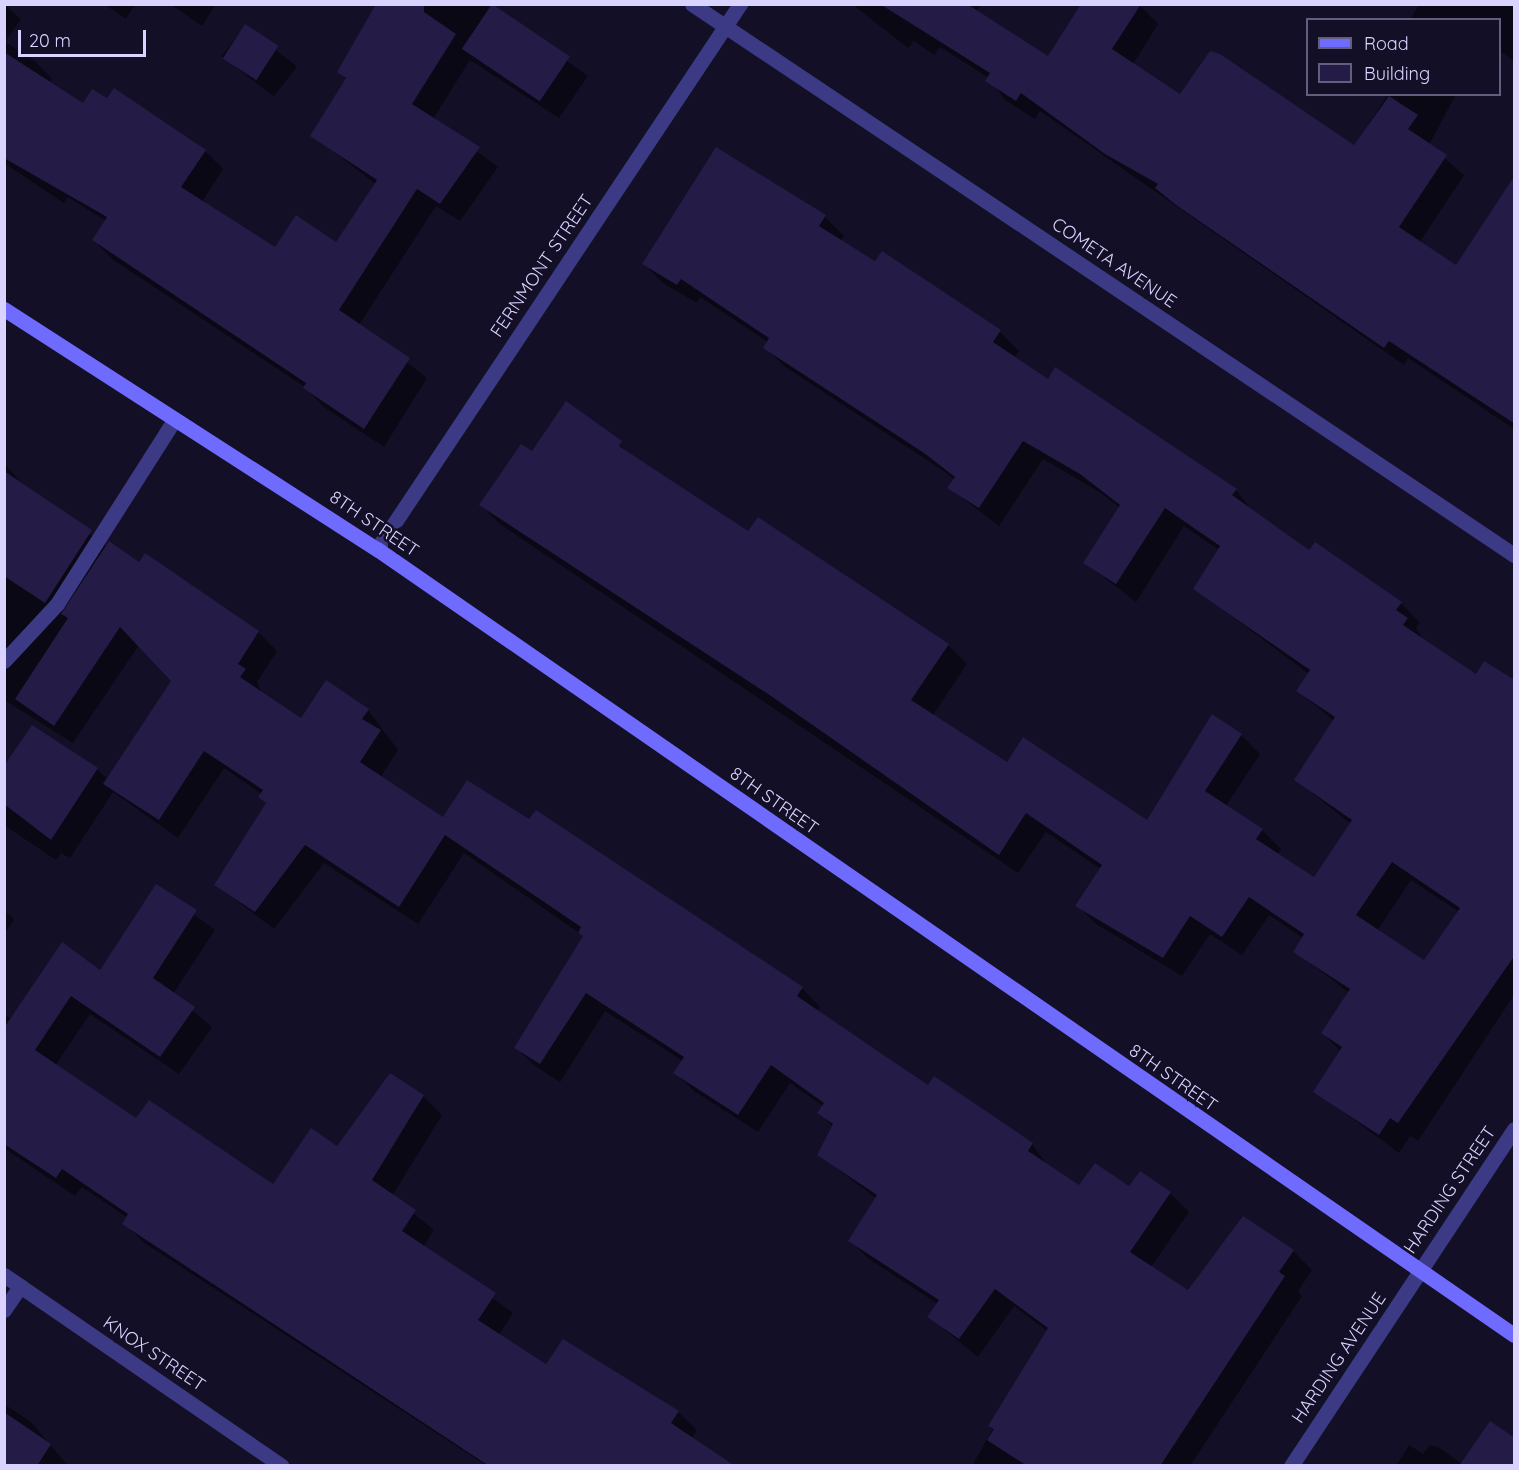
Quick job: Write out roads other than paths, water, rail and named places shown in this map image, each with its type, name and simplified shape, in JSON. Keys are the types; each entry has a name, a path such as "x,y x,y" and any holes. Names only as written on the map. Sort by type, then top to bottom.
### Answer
{"street":[{"name":"COMETA AVENUE","path":"692,4 1515,555"},
{"name":"FERNMONT STREET","path":"377,549 740,4"},
{"name":"8TH STREET","path":"4,309 377,549 1419,1272 1515,1335"},
{"path":"4,661 57,604 175,419"},
{"name":"HARDING STREET","path":"1419,1272 1515,1129"},
{"name":"HARDING AVENUE","path":"1291,1466 1419,1272"},
{"name":"KNOX STREET","path":"4,1275 282,1466"},
{"path":"4,1310 20,1286"}]}
